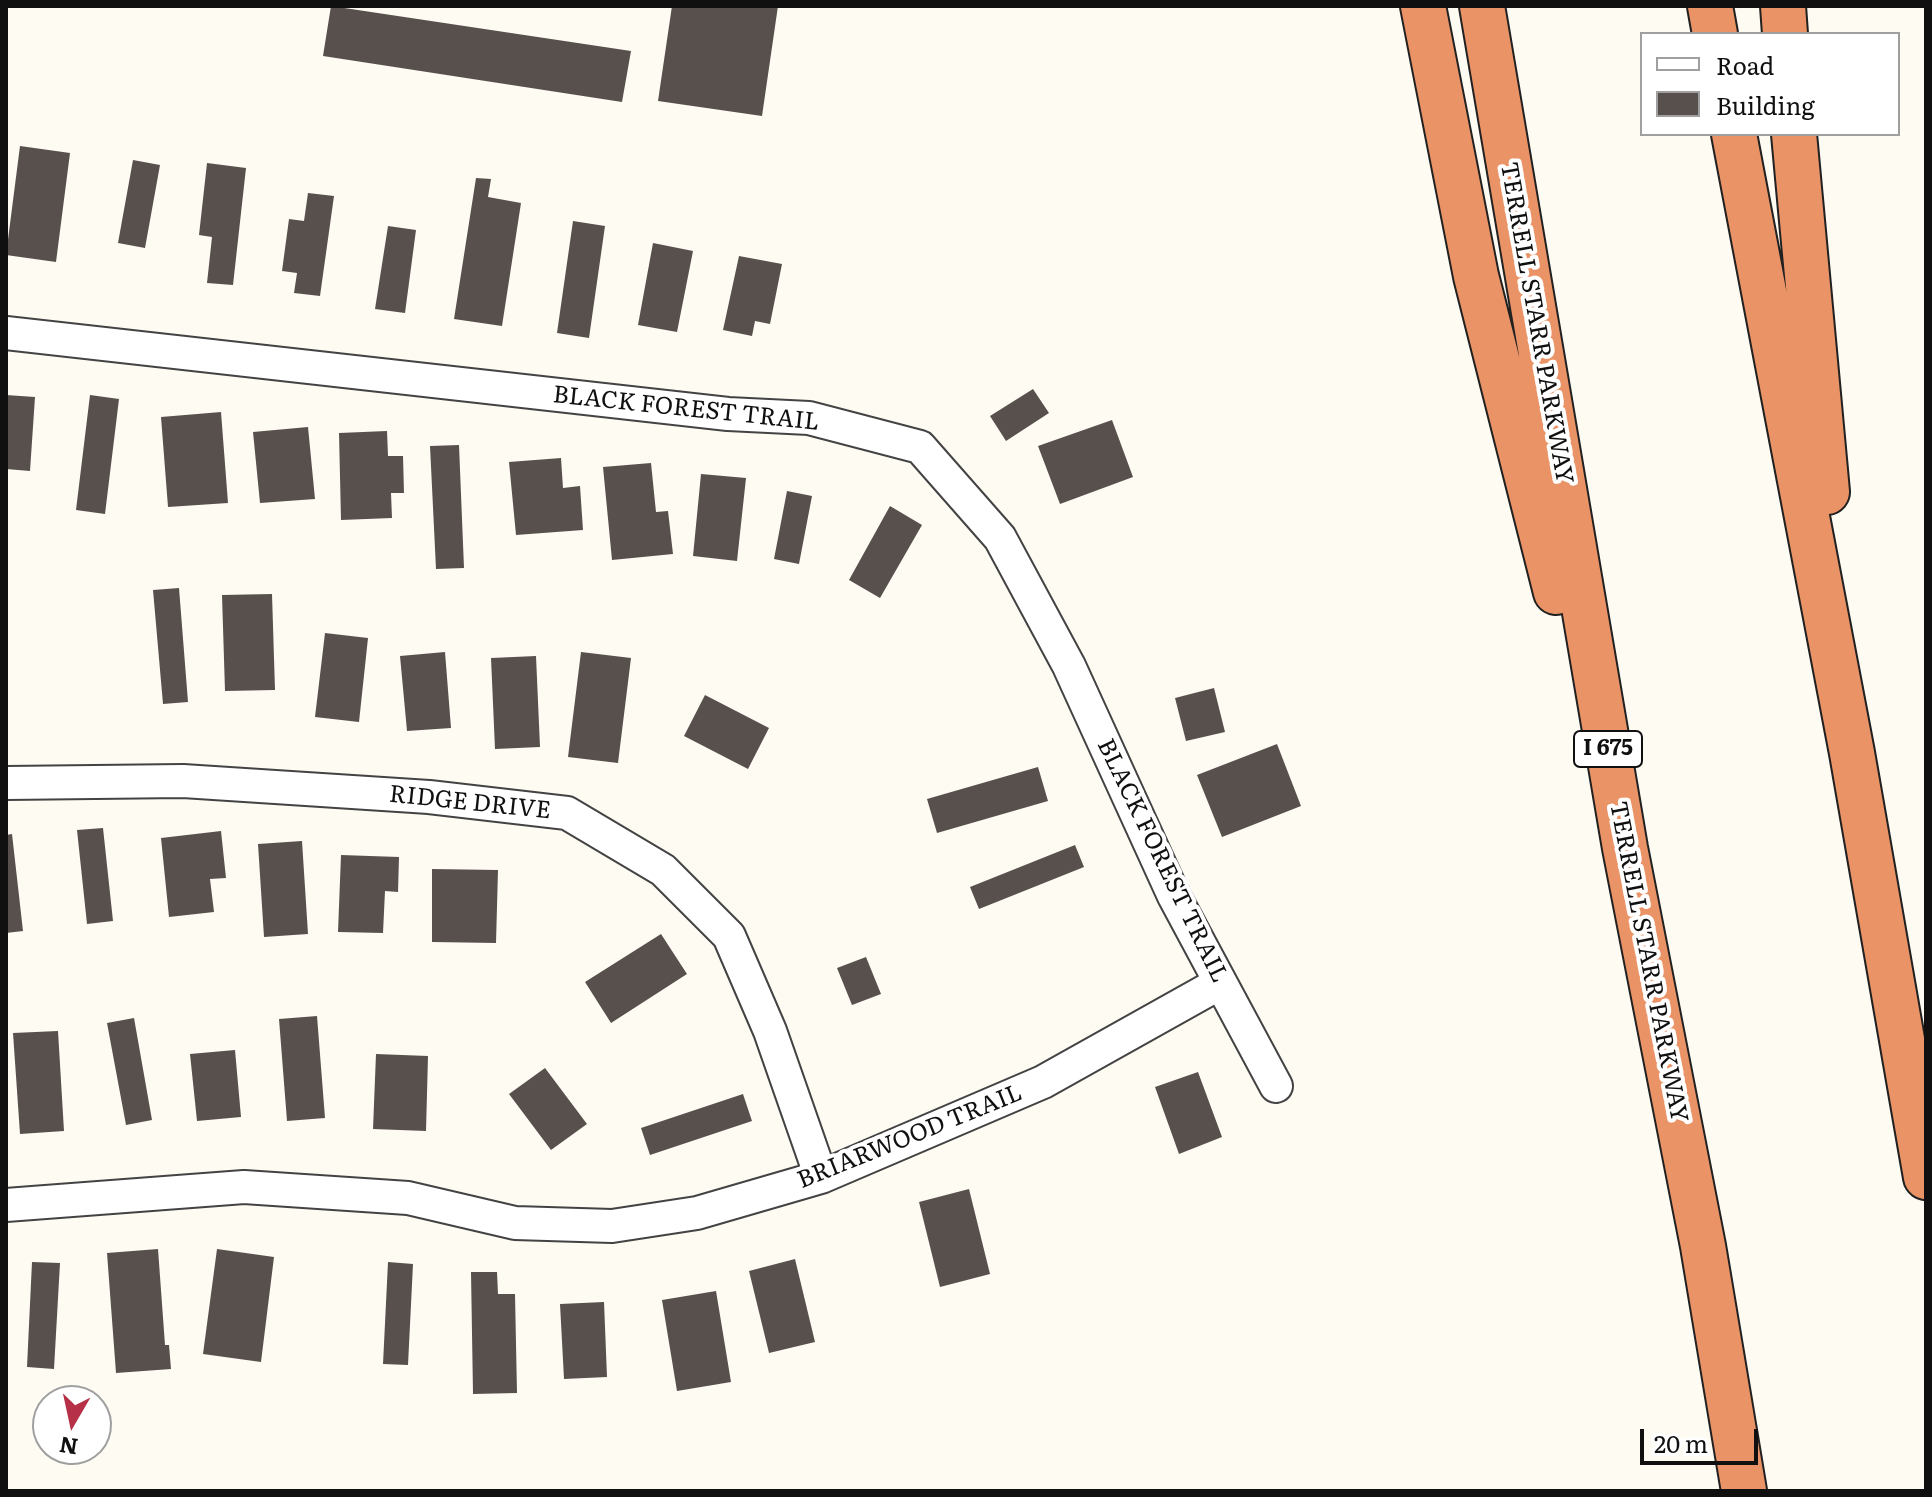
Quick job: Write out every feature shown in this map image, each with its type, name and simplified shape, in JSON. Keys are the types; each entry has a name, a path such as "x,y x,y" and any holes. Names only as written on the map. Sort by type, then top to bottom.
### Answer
{"highway":[{"path":"1423,6 1476,276 1625,848"},
{"name":"TERRELL STARR PARKWAY","path":"1482,6 1625,848 1703,1246 1744,1491"},
{"path":"1710,6 1715,32"},
{"path":"1783,6 1785,32"},
{"path":"1734,136 1852,753 1926,1177"},
{"path":"1794,136 1852,753"}],"street":[{"name":"BLACK FOREST TRAIL","path":"6,333 728,414 809,418 920,447 1000,538 1069,666 1174,896 1276,1086"},
{"name":"RIDGE DRIVE","path":"6,783 183,781 429,797 567,813 663,870 729,936 770,1031 821,1177"},
{"name":"BRIARWOOD TRAIL","path":"6,1205 244,1187 408,1198 515,1223 612,1226 697,1213 821,1177 1043,1082 1220,983"}],"building":[{"path":"331,6 631,51 622,102 323,56"},
{"path":"672,6 778,6 762,116 658,101"},
{"path":"20,146 70,153 56,262 6,255"},
{"path":"133,160 160,165 145,248 118,243"},
{"path":"207,163 246,168 233,285 207,283 212,237 199,235"},
{"path":"476,178 491,179 488,197 521,203 502,326 454,319"},
{"path":"308,193 334,196 320,296 294,293 297,273 282,271 289,219 304,221"},
{"path":"573,221 605,226 589,338 557,333"},
{"path":"388,226 416,230 405,313 375,309"},
{"path":"653,243 693,251 677,332 638,325"},
{"path":"739,256 782,264 770,324 755,321 752,336 723,330"},
{"path":"1033,389 1049,413 1006,441 990,416"},
{"path":"6,395 35,397 30,471 6,469"},
{"path":"90,395 119,399 105,514 76,510"},
{"path":"221,412 228,503 168,507 161,417"},
{"path":"1112,420 1133,477 1060,504 1038,446"},
{"path":"308,427 315,499 260,503 253,432"},
{"path":"387,431 388,456 403,456 404,493 391,493 392,518 341,520 339,433"},
{"path":"459,445 464,568 436,569 430,446"},
{"path":"561,458 563,488 580,486 583,530 516,535 509,462"},
{"path":"651,463 656,512 668,511 673,554 612,560 603,467"},
{"path":"701,474 746,478 737,561 693,556"},
{"path":"787,491 812,496 799,564 774,559"},
{"path":"890,506 922,525 880,598 849,580"},
{"path":"179,588 188,702 163,704 153,590"},
{"path":"272,594 275,690 225,691 222,595"},
{"path":"325,633 368,638 359,722 315,717"},
{"path":"445,652 451,728 407,731 400,656"},
{"path":"581,652 631,658 618,763 568,757"},
{"path":"536,656 540,747 495,749 491,658"},
{"path":"1214,688 1225,732 1186,741 1175,698"},
{"path":"705,695 769,728 748,769 684,736"},
{"path":"1277,744 1301,806 1222,837 1197,775"},
{"path":"1038,767 1048,801 937,833 927,799"},
{"path":"103,828 113,921 87,924 77,830"},
{"path":"221,831 226,878 210,879 214,912 169,917 161,838"},
{"path":"12,834 23,931 6,933 6,835"},
{"path":"302,841 308,934 264,937 258,844"},
{"path":"1075,845 1084,867 979,909 970,887"},
{"path":"341,855 399,857 398,892 385,891 383,933 338,932"},
{"path":"432,869 498,870 496,943 432,942"},
{"path":"661,934 687,974 611,1023 585,982"},
{"path":"866,957 881,994 852,1005 837,968"},
{"path":"317,1016 325,1118 287,1121 279,1019"},
{"path":"134,1018 152,1120 126,1125 107,1023"},
{"path":"58,1031 64,1131 20,1134 13,1033"},
{"path":"235,1050 241,1117 197,1121 190,1054"},
{"path":"376,1054 428,1056 426,1131 373,1129"},
{"path":"545,1068 587,1124 551,1150 509,1094"},
{"path":"1198,1072 1222,1137 1179,1154 1155,1087"},
{"path":"743,1094 752,1121 650,1155 641,1128"},
{"path":"969,1189 990,1274 940,1287 919,1202"},
{"path":"158,1249 165,1345 169,1345 171,1369 116,1373 107,1253"},
{"path":"217,1249 274,1257 261,1362 203,1354"},
{"path":"795,1259 815,1342 769,1353 749,1271"},
{"path":"32,1262 60,1263 54,1369 27,1367"},
{"path":"388,1262 413,1264 408,1365 383,1364"},
{"path":"471,1272 497,1272 498,1294 515,1294 517,1393 473,1394"},
{"path":"716,1291 731,1382 677,1391 662,1300"},
{"path":"604,1302 607,1377 564,1379 560,1304"}]}
